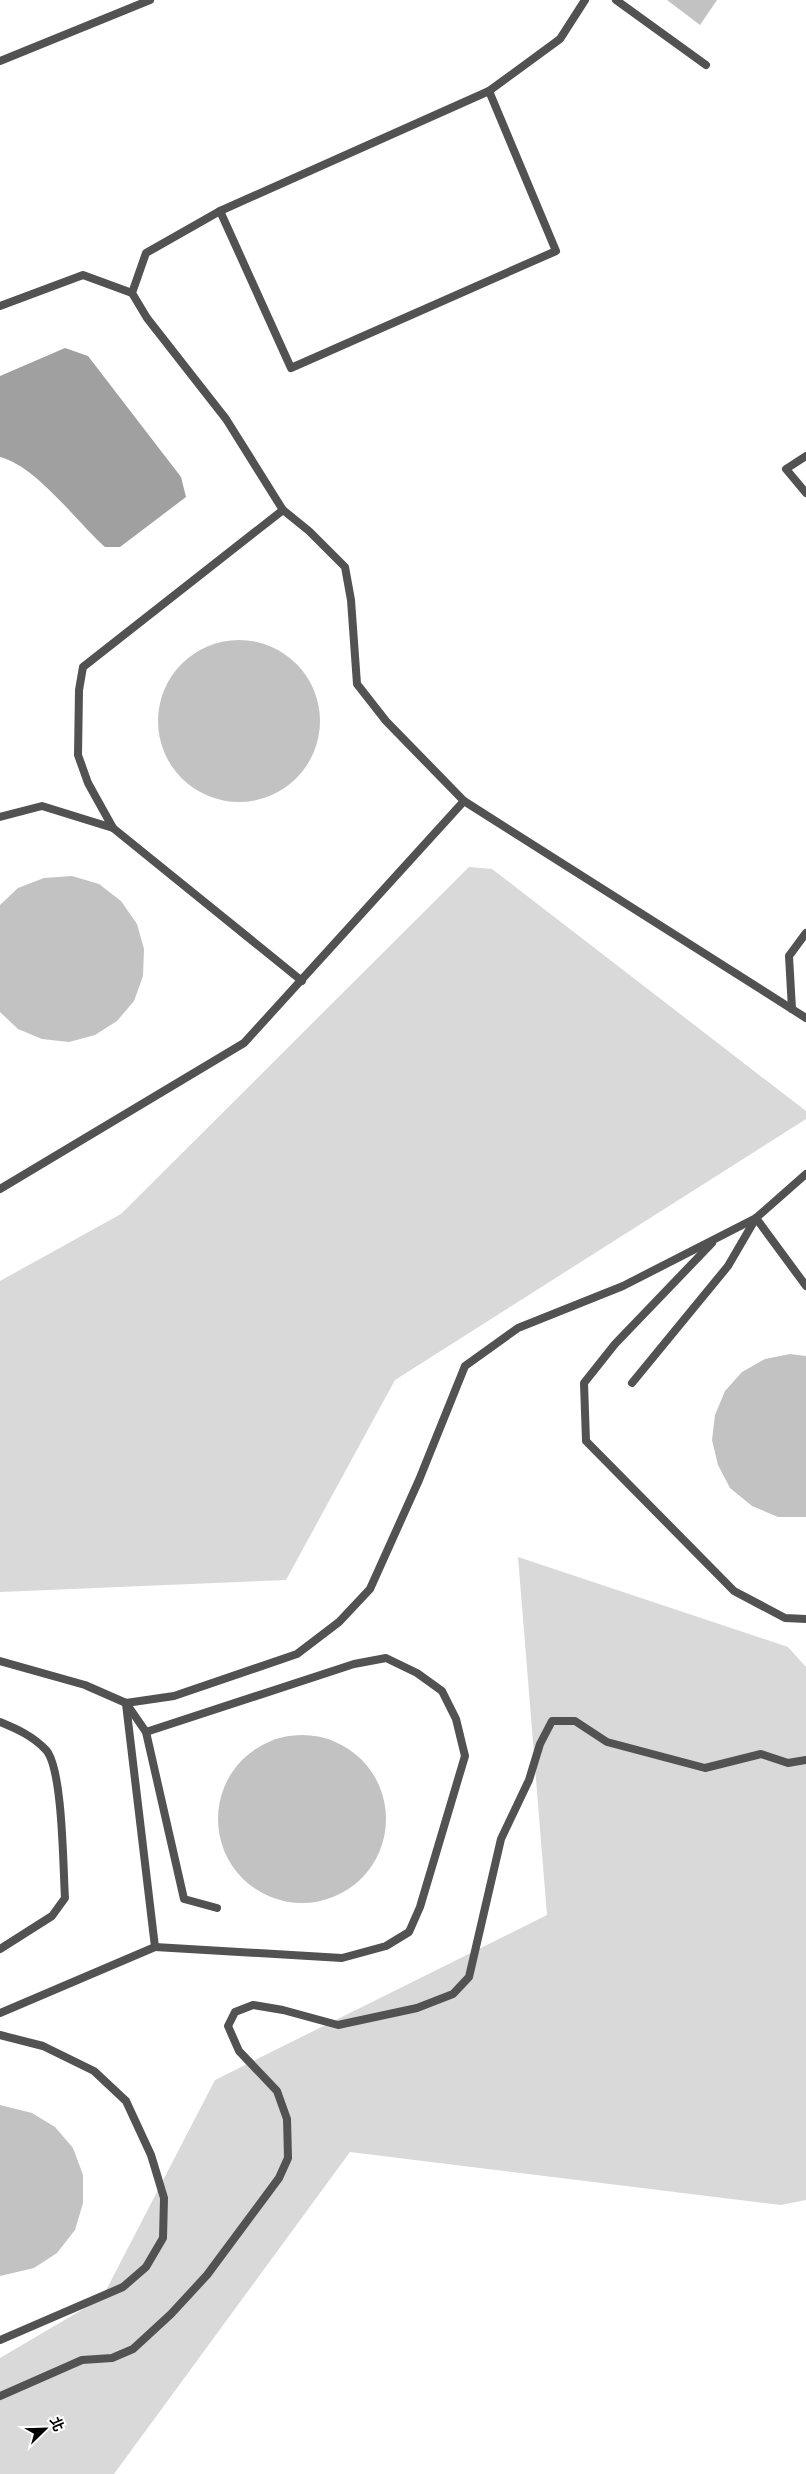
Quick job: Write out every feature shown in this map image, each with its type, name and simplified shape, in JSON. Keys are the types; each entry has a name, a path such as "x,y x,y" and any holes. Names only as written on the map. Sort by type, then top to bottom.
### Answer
{"lane":[{"path":"0,61 150,0"},
{"path":"132,293 146,253 220,211 489,91 560,39 585,0"},
{"path":"616,0 706,65"},
{"path":"220,211 291,368 556,251 489,91"},
{"path":"0,306 83,275 132,293 147,318 226,419 283,510 309,531 345,567 351,600 357,684 386,721 464,801 670,934 806,1018"},
{"path":"806,456 786,469 806,493"},
{"path":"283,510 83,668 79,690 78,755 88,784 113,828 302,980"},
{"path":"0,1190 244,1043 464,801"},
{"path":"0,817 42,806 113,828"},
{"path":"792,1009 789,956 806,933"},
{"path":"126,1703 174,1696 298,1654 339,1622 370,1589 420,1480 465,1366 518,1328 623,1286 756,1218 806,1174"},
{"path":"756,1218 806,1286"},
{"path":"632,1384 728,1266 756,1218"},
{"path":"717,1238 615,1344 584,1383 586,1441 734,1591 785,1618 806,1619"},
{"path":"0,2013 155,1947 342,1958 386,1946 409,1932 420,1908 465,1756 456,1718 442,1691 416,1673 386,1658 354,1664 146,1732"},
{"path":"0,1660 85,1685 126,1703 146,1732 184,1899 217,1908"},
{"path":"126,1703 155,1947"},
{"path":"0,2396 82,2360 112,2358 133,2349 171,2314 208,2275 279,2178 288,2158 287,2119 277,2091 239,2051 228,2026 235,2012 253,2005 283,2010 338,2024 417,2008 454,1994 469,1977 501,1839 529,1780 540,1744 552,1721 575,1721 607,1742 705,1768 761,1754 788,1763 806,1760"},
{"path":"0,1722 24,1732 47,1751 57,1776 65,1898 52,1916 0,1949"},
{"path":"0,2035 43,2046 94,2071 126,2101 152,2155 164,2198 163,2238 146,2267 123,2287 0,2340"}],"shaded area":[{"path":"65,348 88,356 181,477 186,497 120,547 105,547 28,471 14,462 0,457 0,376"},
{"path":"469,867 492,869 806,1111 806,1119 395,1380 286,1580 0,1592 0,1281 121,1214"},
{"path":"518,1557 788,1647 806,1667 806,2200 781,2205 350,2152 114,2474 0,2474 0,2358 102,2298 215,2080 547,1915"}],"building":[{"path":"667,0 717,0 700,25"},
{"path":"247,640 263,643 277,649 297,663 307,676 317,697 320,721 317,745 307,766 297,779 284,789 263,799 231,802 215,799 201,793 187,784 176,773 161,745 158,713 161,697 167,683 176,669 187,658 215,643"},
{"path":"72,876 99,884 121,901 137,924 144,949 143,976 134,1001 117,1021 95,1035 69,1042 42,1039 18,1029 0,1012 0,905 18,888 44,878"},
{"path":"790,1354 806,1356 806,1517 778,1517 752,1506 730,1488 718,1465 712,1440 715,1415 725,1391 742,1372 765,1359"},
{"path":"302,1735 326,1739 342,1745 367,1766 376,1779 382,1795 386,1819 382,1843 376,1859 355,1884 342,1893 326,1899 302,1903 278,1899 262,1893 237,1872 228,1859 222,1843 218,1819 222,1795 228,1779 249,1754 262,1745 278,1739"},
{"path":"0,2105 32,2113 55,2127 73,2148 83,2175 83,2203 75,2230 57,2253 34,2268 0,2276"}]}
